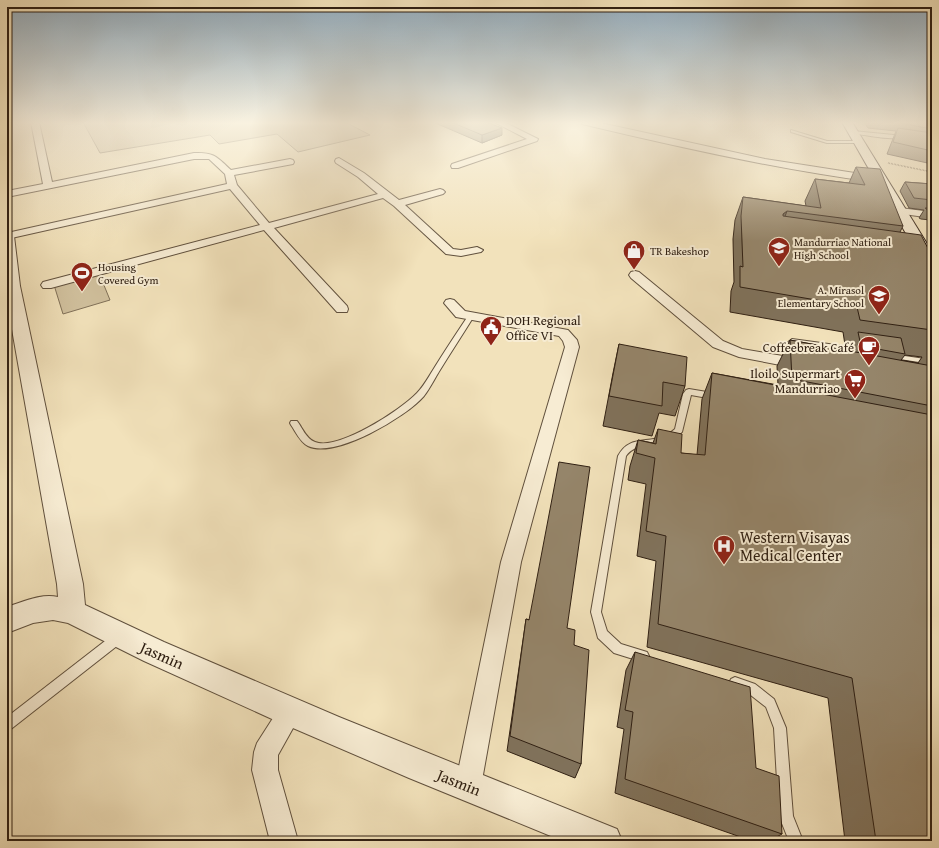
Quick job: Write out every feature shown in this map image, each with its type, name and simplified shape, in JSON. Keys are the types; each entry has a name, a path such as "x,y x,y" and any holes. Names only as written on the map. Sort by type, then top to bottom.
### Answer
{"main road":[{"path":"871,162 927,260"}],"street":[{"path":"43,162 48,186"},
{"path":"7,194 167,162"},
{"path":"217,162 229,173 232,186 267,227 342,309"},
{"path":"229,173 290,162"},
{"path":"340,162 398,204 450,252 461,253 477,250"},
{"path":"455,166 468,162"},
{"path":"761,162 794,168 881,180"},
{"path":"72,612 70,584 10,286 7,236 232,186"},
{"path":"398,204 440,192"},
{"path":"47,285 385,195"},
{"path":"900,211 932,215"},
{"path":"635,275 718,344 739,353 816,367"},
{"path":"450,303 461,314 563,333 570,340 572,347 511,562 468,786"},
{"name":"Jasmin","path":"7,620 33,611 53,608 72,612 120,636 290,712 605,841"},
{"path":"284,841 265,770 266,752 290,712"}],"lane":[{"path":"294,423 310,444 322,448 336,445 376,427 411,405 421,394 471,316"},
{"path":"793,363 790,344 792,341 864,351"},
{"path":"886,355 932,362"},
{"path":"655,659 618,649 602,634 596,612 622,456 626,449 633,445 667,439 679,430 687,394 689,392 722,398"},
{"path":"7,725 120,636"},
{"path":"722,679 751,688 770,703 780,728 786,816 796,841"}],"path":[{"path":"878,162 932,172"}],"shaded area":[{"name":"Housing Covered Gym","path":"99,273 110,300 63,314 54,285"}],"building":[{"path":"856,167 880,169 903,226 787,211 783,214 783,216 921,235 932,256 932,330 860,320 857,307 740,287 740,266 743,267 741,216 743,197 821,208 815,179 865,185"},
{"path":"905,182 932,184 932,200 914,198"},
{"path":"858,332 901,338 905,354 861,346"},
{"path":"790,340 932,366 932,406 792,379"},
{"path":"619,344 687,357 685,386 663,382 662,406 609,396"},
{"path":"712,373 932,415 932,841 876,841 852,678 658,624 666,536 646,531 655,458 636,453 638,440 656,444 658,429 682,434 681,453 705,455"},
{"path":"559,462 590,467 567,628 575,630 574,645 589,650 581,764 510,736 526,619 529,620"},
{"path":"635,652 750,687 756,768 779,776 782,834 625,779 633,712 625,710"}],"place":[{"name":"Mandurriao National High School","path":"779,268"},
{"name":"TR Bakeshop","path":"634,270"},
{"name":"Housing Covered Gym","path":"82,292"},
{"name":"A. Mirasol Elementary School","path":"879,316"},
{"name":"DOH Regional Office VI","path":"491,346"},
{"name":"Coffeebreak Café","path":"869,366"},
{"name":"Iloilo Supermart Mandurriao","path":"855,400"},
{"name":"Western Visayas Medical Center","path":"724,566"}]}
